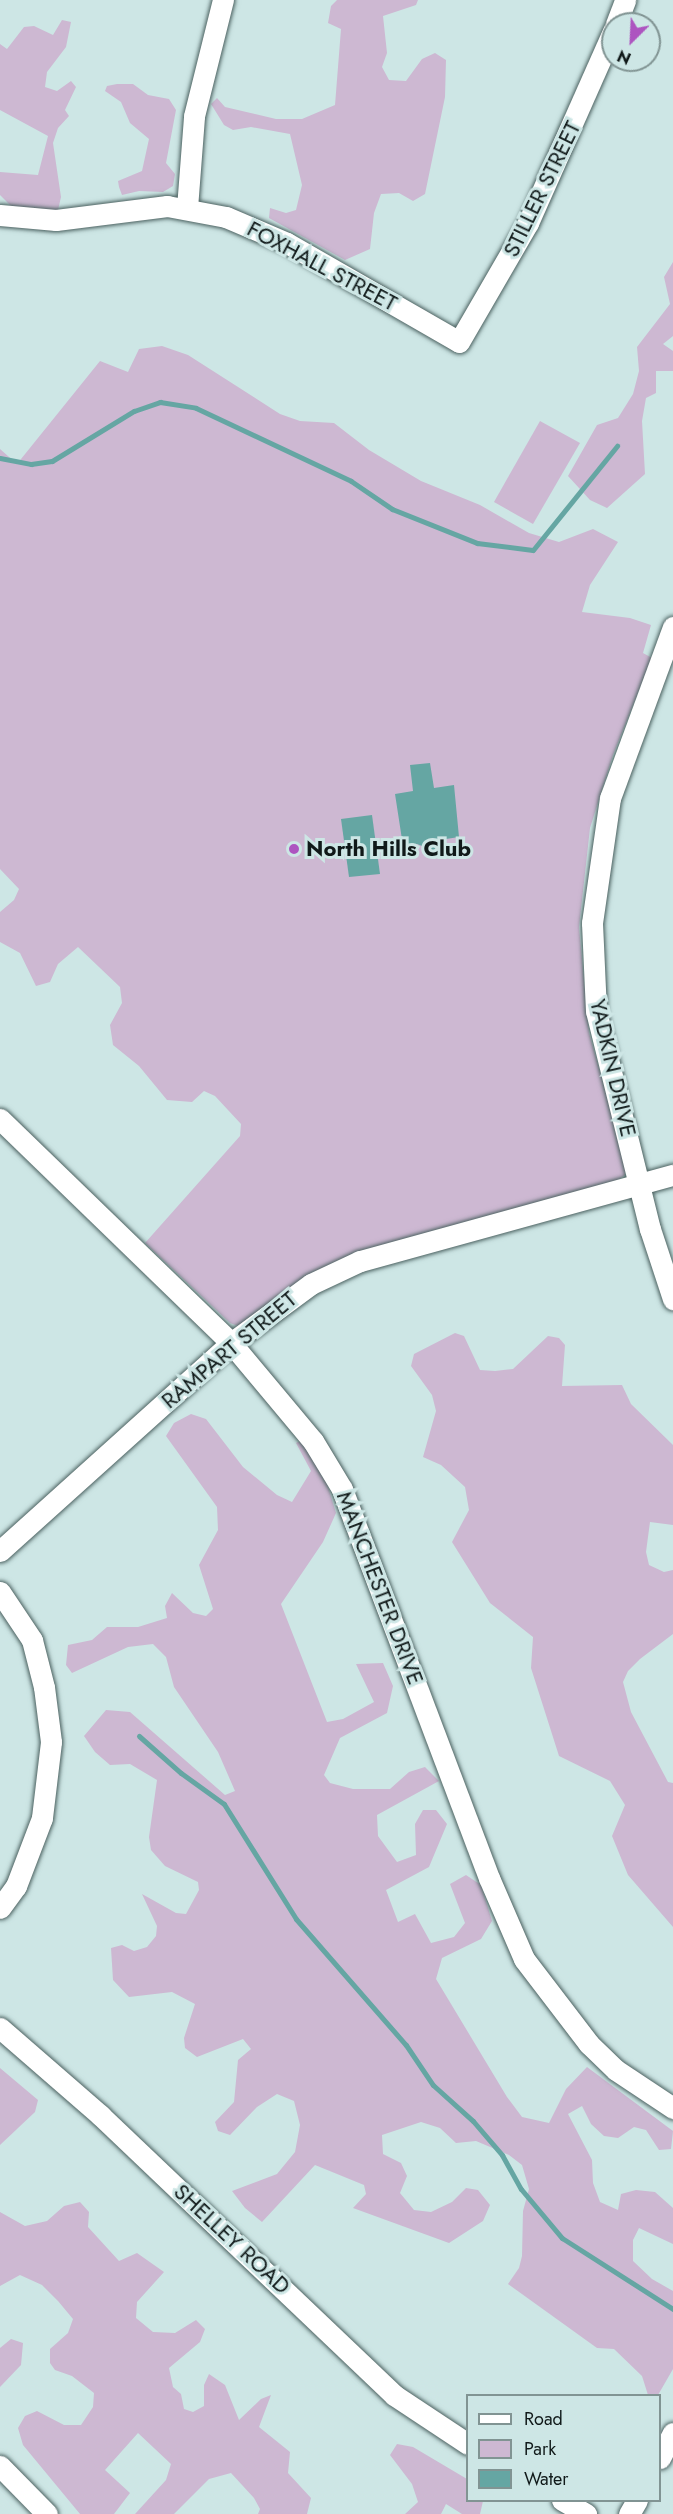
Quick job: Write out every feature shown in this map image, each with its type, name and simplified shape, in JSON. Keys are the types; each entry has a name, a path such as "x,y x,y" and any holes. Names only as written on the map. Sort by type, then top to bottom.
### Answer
{"street":[{"path":"187,208 194,116 223,0"},
{"name":"STILLER STREET","path":"459,342 528,223 601,58"},
{"name":"FOXHALL STREET","path":"0,215 56,220 153,207 187,208 245,223 278,239 459,342"},
{"name":"YADKIN DRIVE","path":"673,627 610,798 592,923 596,1011 639,1184 673,1299"},
{"name":"MANCHESTER DRIVE","path":"0,1119 231,1343 292,1412 342,1488 492,1886 524,1959 589,2044 616,2070 673,2108"},
{"name":"RAMPART STREET","path":"0,1551 231,1343 292,1295 343,1267 673,1175"},
{"path":"0,1592 32,1640 44,1687 51,1742 42,1818 16,1886 0,1908"},
{"name":"SHELLEY ROAD","path":"0,2028 100,2115 394,2395 466,2443"},
{"path":"661,2456 673,2433"},
{"path":"0,2466 47,2514"},
{"path":"565,2502 586,2514"}],"green space":[{"path":"337,0 418,0 416,5 383,16 387,53 382,67 389,80 406,81 422,59 435,53 446,60 445,97 425,194 413,201 399,193 381,194 374,213 370,249 345,260 269,218 270,208 286,213 296,210 302,185 290,134 251,127 233,130 224,125 211,104 217,98 225,107 276,119 302,119 335,105 341,29 328,23 331,6"},
{"path":"62,20 71,22 66,47 47,72 45,87 57,91 71,81 76,87 65,110 69,116 58,128 53,143 61,197 58,210 16,211 0,195 0,172 38,175 48,136 0,110 0,44 7,49 24,27 34,26 53,35"},
{"path":"133,84 148,95 169,99 176,110 166,163 175,174 173,186 163,192 139,191 122,195 118,181 142,171 149,139 130,123 121,102 105,91 107,86"},
{"path":"673,262 673,336 663,344 673,351 673,371 656,371 656,393 646,398 642,421 645,474 607,508 590,500 568,476 597,425 618,418 633,394 639,371 637,347 670,304 664,277"},
{"name":"North Hills Club","path":"162,346 188,355 280,414 300,421 334,423 369,450 421,481 480,505 529,533 559,542 593,529 618,542 590,585 582,612 630,618 651,625 643,653 652,658 613,755 590,828 579,927 589,1033 626,1163 625,1175 615,1182 355,1254 238,1326 230,1323 145,1243 240,1136 241,1124 215,1096 204,1091 192,1102 167,1100 139,1066 113,1045 110,1025 122,1003 120,987 78,947 58,964 50,982 36,986 20,953 0,942 0,912 14,900 19,889 0,869 0,449 17,464 100,361 128,372 139,349"},
{"path":"540,421 580,443 533,524 494,502"},
{"path":"455,1333 464,1336 480,1370 495,1371 513,1369 548,1336 559,1338 565,1345 562,1386 622,1385 631,1404 673,1445 673,1525 650,1522 646,1552 649,1565 664,1572 673,1570 673,1634 640,1659 628,1671 623,1682 631,1712 668,1782 673,1783 673,1927 628,1875 612,1836 625,1805 610,1781 559,1756 531,1668 533,1637 490,1603 452,1542 469,1510 465,1487 441,1465 423,1457 436,1411 432,1395 411,1366 414,1354"},
{"path":"191,1414 206,1419 243,1467 277,1495 292,1502 311,1471 296,1443 302,1440 322,1467 336,1513 323,1542 281,1604 327,1722 343,1719 374,1702 356,1664 383,1663 393,1686 387,1713 340,1738 324,1775 330,1783 353,1789 390,1789 409,1772 425,1767 439,1781 377,1815 378,1836 397,1862 416,1855 415,1824 423,1810 436,1810 447,1824 429,1867 386,1890 398,1922 415,1914 431,1943 454,1937 465,1923 450,1884 466,1875 481,1885 492,1921 481,1939 442,1958 436,1979 507,2097 522,2117 549,2123 566,2089 587,2067 673,2131 671,2149 659,2150 646,2130 634,2127 618,2138 604,2136 591,2124 582,2106 568,2114 592,2160 593,2183 600,2202 618,2210 621,2194 636,2190 655,2192 673,2208 673,2244 639,2228 633,2240 633,2261 652,2279 673,2291 673,2369 659,2394 648,2394 642,2376 614,2349 597,2348 508,2284 519,2268 522,2256 523,2211 529,2189 522,2165 509,2155 476,2141 456,2143 440,2128 421,2122 382,2135 383,2154 401,2163 407,2176 400,2193 414,2210 431,2212 452,2202 466,2188 478,2190 490,2205 483,2221 449,2243 353,2208 366,2194 364,2185 315,2165 262,2222 245,2208 232,2191 277,2174 295,2152 300,2125 294,2101 277,2094 257,2107 230,2135 218,2131 215,2122 234,2102 238,2060 251,2049 243,2039 197,2057 185,2048 184,2038 195,2004 172,1992 129,1997 113,1980 111,1948 122,1945 134,1951 147,1947 156,1936 157,1926 142,1894 176,1913 186,1914 199,1890 198,1882 165,1866 151,1850 149,1837 157,1780 130,1764 110,1765 95,1752 84,1736 106,1710 130,1712 225,1795 235,1791 218,1752 174,1687 166,1657 153,1644 128,1647 72,1673 66,1665 68,1645 92,1640 107,1627 138,1627 167,1618 165,1606 172,1593 193,1613 206,1616 213,1609 199,1565 218,1530 217,1507 166,1436 174,1423"},
{"path":"0,2068 38,2100 35,2112 0,2145"},
{"path":"80,2202 89,2212 88,2227 119,2261 137,2253 164,2272 137,2302 136,2318 153,2332 175,2333 196,2320 205,2329 200,2342 169,2368 173,2387 181,2394 184,2409 193,2412 204,2406 204,2385 209,2374 225,2385 239,2420 261,2399 271,2395 259,2427 290,2452 288,2473 311,2498 307,2514 258,2514 260,2509 254,2498 231,2473 209,2479 174,2514 135,2514 166,2480 171,2464 138,2433 105,2470 130,2493 114,2514 80,2514 23,2445 18,2428 25,2416 37,2411 64,2425 81,2425 93,2407 94,2393 72,2376 55,2370 50,2363 50,2349 68,2333 73,2319 58,2301 42,2285 20,2275 0,2286 0,2212 25,2226 47,2221 64,2206"},
{"path":"11,2339 23,2343 21,2365 0,2387 0,2348"},
{"path":"397,2444 413,2447 466,2478 466,2502 483,2502 480,2514 462,2514 446,2504 441,2514 405,2514 418,2502 412,2484 390,2455"}],"water":[{"path":"430,763 434,788 454,785 459,837 446,839 434,851 417,844 403,846 395,794 413,791 410,765"},
{"path":"372,815 380,874 349,877 341,819"}],"waterway":[{"path":"0,458 31,464 52,461 134,411 160,402 196,408 351,481 392,509 477,543 533,550 617,446"},
{"path":"139,1736 181,1773 224,1804 296,1919 406,2045 433,2085 473,2121 502,2155 521,2189 562,2238 673,2309"}],"place":[{"name":"North Hills Club","path":"294,849"}]}
